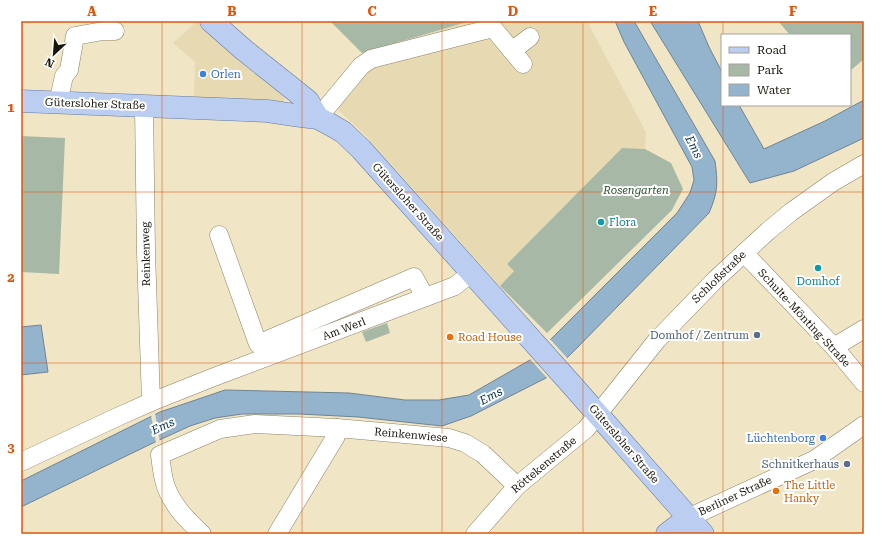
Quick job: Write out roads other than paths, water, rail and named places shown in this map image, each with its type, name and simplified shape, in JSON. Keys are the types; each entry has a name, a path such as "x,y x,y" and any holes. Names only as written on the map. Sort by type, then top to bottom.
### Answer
{"main road":[{"path":"211,21 244,50 308,101 318,118"},
{"name":"Gütersloher Straße","path":"21,101 268,111 318,118 343,132 361,149 703,534"},
{"path":"667,534 688,518"}],"street":[{"path":"318,118 360,66 371,60 494,28 518,58 530,37"},
{"path":"58,103 64,76 69,70 75,36 115,30"},
{"name":"Reinkenweg","path":"144,106 146,252 151,402"},
{"name":"Schloßstraße","path":"598,414 657,340 716,279 791,212 833,182 864,164"},
{"path":"220,235 258,344 414,277 425,297"},
{"name":"Schulte-Mönting-Straße","path":"744,253 834,347 864,383"},
{"name":"Am Werl","path":"21,462 151,402 456,286 471,273"},
{"path":"299,327 306,343"},
{"path":"834,347 864,329"},
{"name":"Röttekenstraße","path":"475,534 517,486 586,429 598,414"},
{"name":"Reinkenwiese","path":"202,534 187,520 174,502 164,481 160,454 220,429 254,424 337,428 454,439 465,443 483,454 517,486"},
{"name":"Berliner Straße","path":"688,518 814,460 864,424"},
{"path":"277,534 336,436 337,428"}],"water":[{"name":"Ems","path":"615,21 634,21 715,161 717,175 716,193 709,213 546,378 471,416 442,426 358,417 300,414 242,414 215,418 190,426 155,442 21,507 21,481 160,412 225,390 349,393 405,400 439,400 469,395 530,360 677,213 690,193 694,180 692,167 624,42"},
{"path":"650,21 698,21 721,70 721,106 740,106 764,149 825,121 864,100 864,138 794,171 750,183"},
{"path":"41,325 48,372 21,375 21,327"}],"place":[{"name":"Orlen","path":"203,74"},
{"name":"Flora","path":"601,222"},
{"name":"Domhof","path":"818,268"},
{"name":"Domhof / Zentrum","path":"757,335"},
{"name":"Road House","path":"450,337"},
{"name":"Lüchtenborg","path":"823,438"},
{"name":"Schnitkerhaus","path":"847,464"},
{"name":"The Little Hanky","path":"776,491"}],"park label":[{"name":"Rosengarten","path":"636,190"}]}
